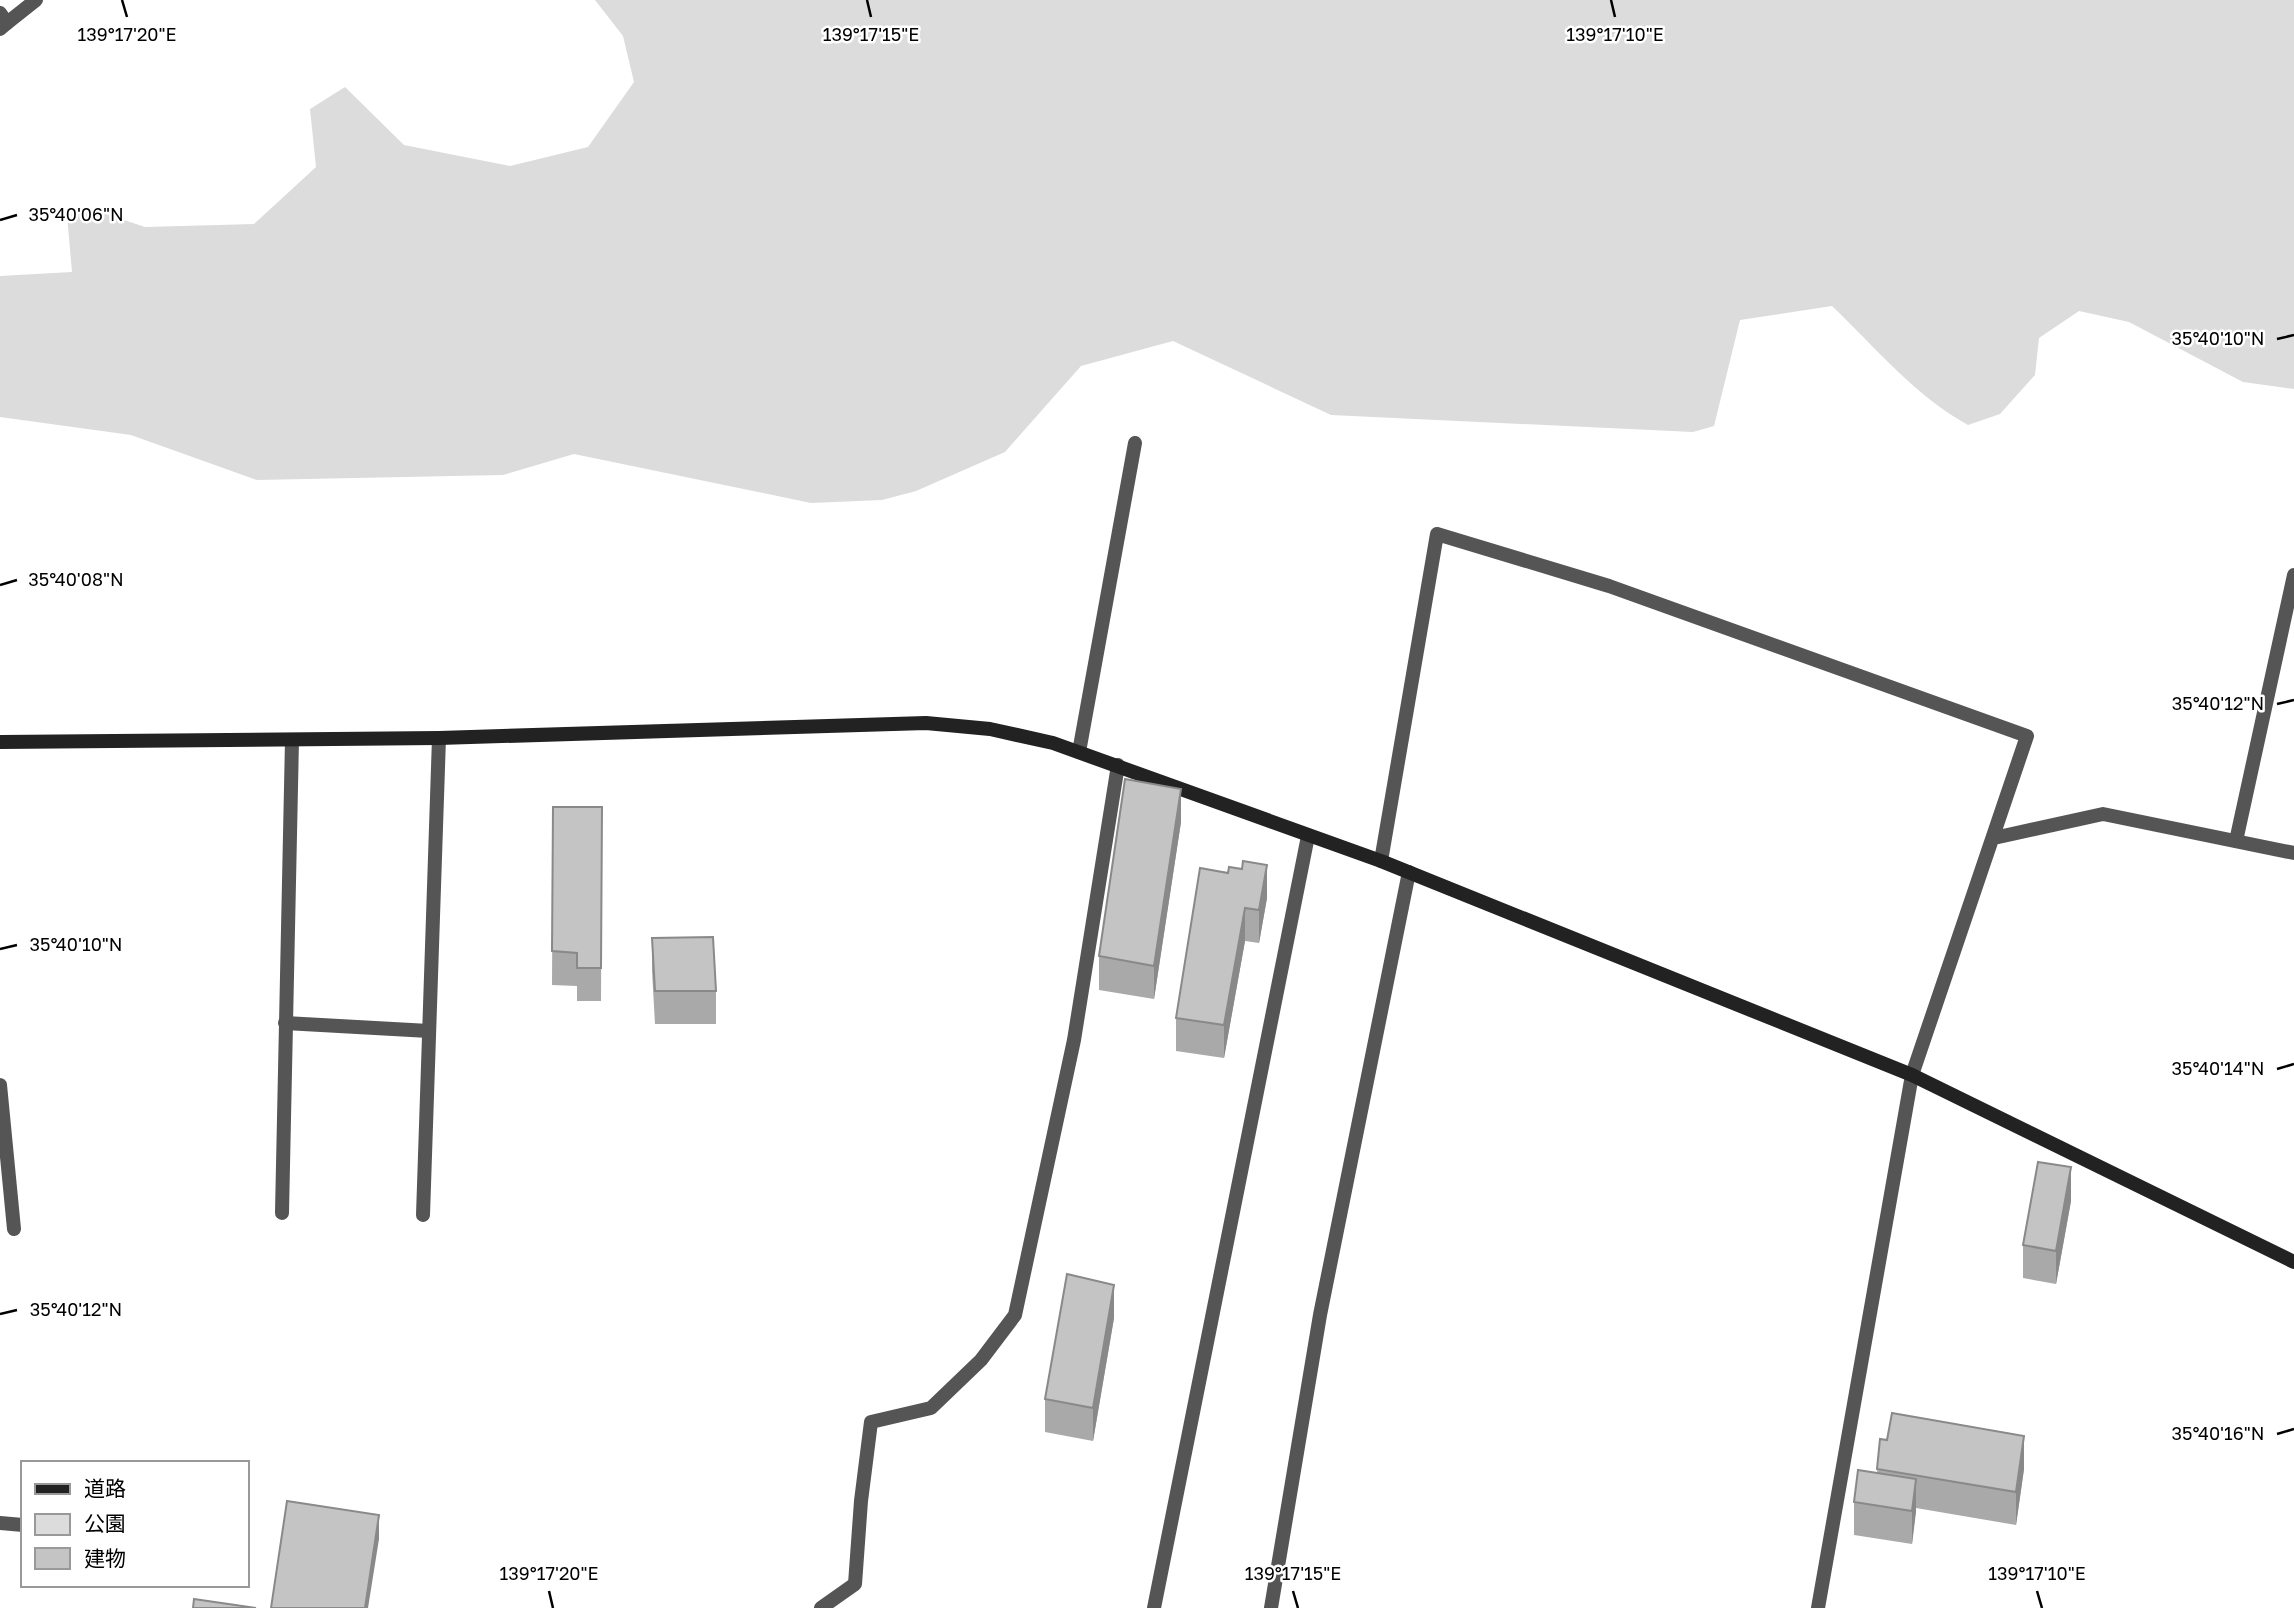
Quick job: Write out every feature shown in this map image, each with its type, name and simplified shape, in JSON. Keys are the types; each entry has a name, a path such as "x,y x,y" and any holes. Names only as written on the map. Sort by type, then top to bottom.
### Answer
{"street":[{"path":"2,22 36,0"},
{"path":"1079,752 1135,443"},
{"path":"1381,861 1437,534 1609,586 2027,736 1912,1075 1818,1608"},
{"path":"2236,841 2294,575"},
{"path":"0,742 439,738 926,723 990,729 1118,765 1381,861 1912,1075 2294,1262"},
{"path":"423,1215 439,738"},
{"path":"282,1213 292,740"},
{"path":"821,1608 855,1584 871,1422 931,1408 981,1360 1015,1315 1074,1040 1118,765"},
{"path":"1994,838 2103,814 2294,853"},
{"path":"1154,1608 1308,836"},
{"path":"1270,1608 1320,1315 1409,872"},
{"path":"285,1023 429,1031"},
{"path":"0,1085 14,1229"},
{"path":"0,1522 21,1525"}],"green space":[{"path":"595,0 2294,0 2294,389 2243,382 2129,322 2079,311 2039,338 2035,375 2000,414 1968,425 1930,400 1832,306 1740,320 1714,426 1693,432 1331,415 1173,341 1081,366 1005,452 916,491 882,500 811,503 574,454 503,475 257,480 131,435 0,417 0,276 72,272 67,215 88,208 145,227 254,224 316,167 310,109 345,87 404,145 510,166 588,147 634,82 623,36"}],"building":[{"path":"1125,779 1181,789 1154,966 1099,956"},
{"path":"553,807 602,807 601,968 577,968 577,953 552,951"},
{"path":"1243,861 1267,865 1259,910 1245,908 1224,1025 1176,1018 1200,868 1228,873 1229,867 1242,869"},
{"path":"713,937 716,991 655,991 652,938"},
{"path":"2038,1162 2071,1167 2056,1251 2023,1245"},
{"path":"1067,1274 1114,1285 1093,1408 1045,1399"},
{"path":"1892,1413 2024,1436 2016,1492 1877,1469 1880,1439 1887,1440"},
{"path":"1858,1470 1916,1479 1912,1511 1854,1502"},
{"path":"287,1501 379,1515 365,1608 271,1608"},
{"path":"194,1599 256,1608 193,1608"}]}
